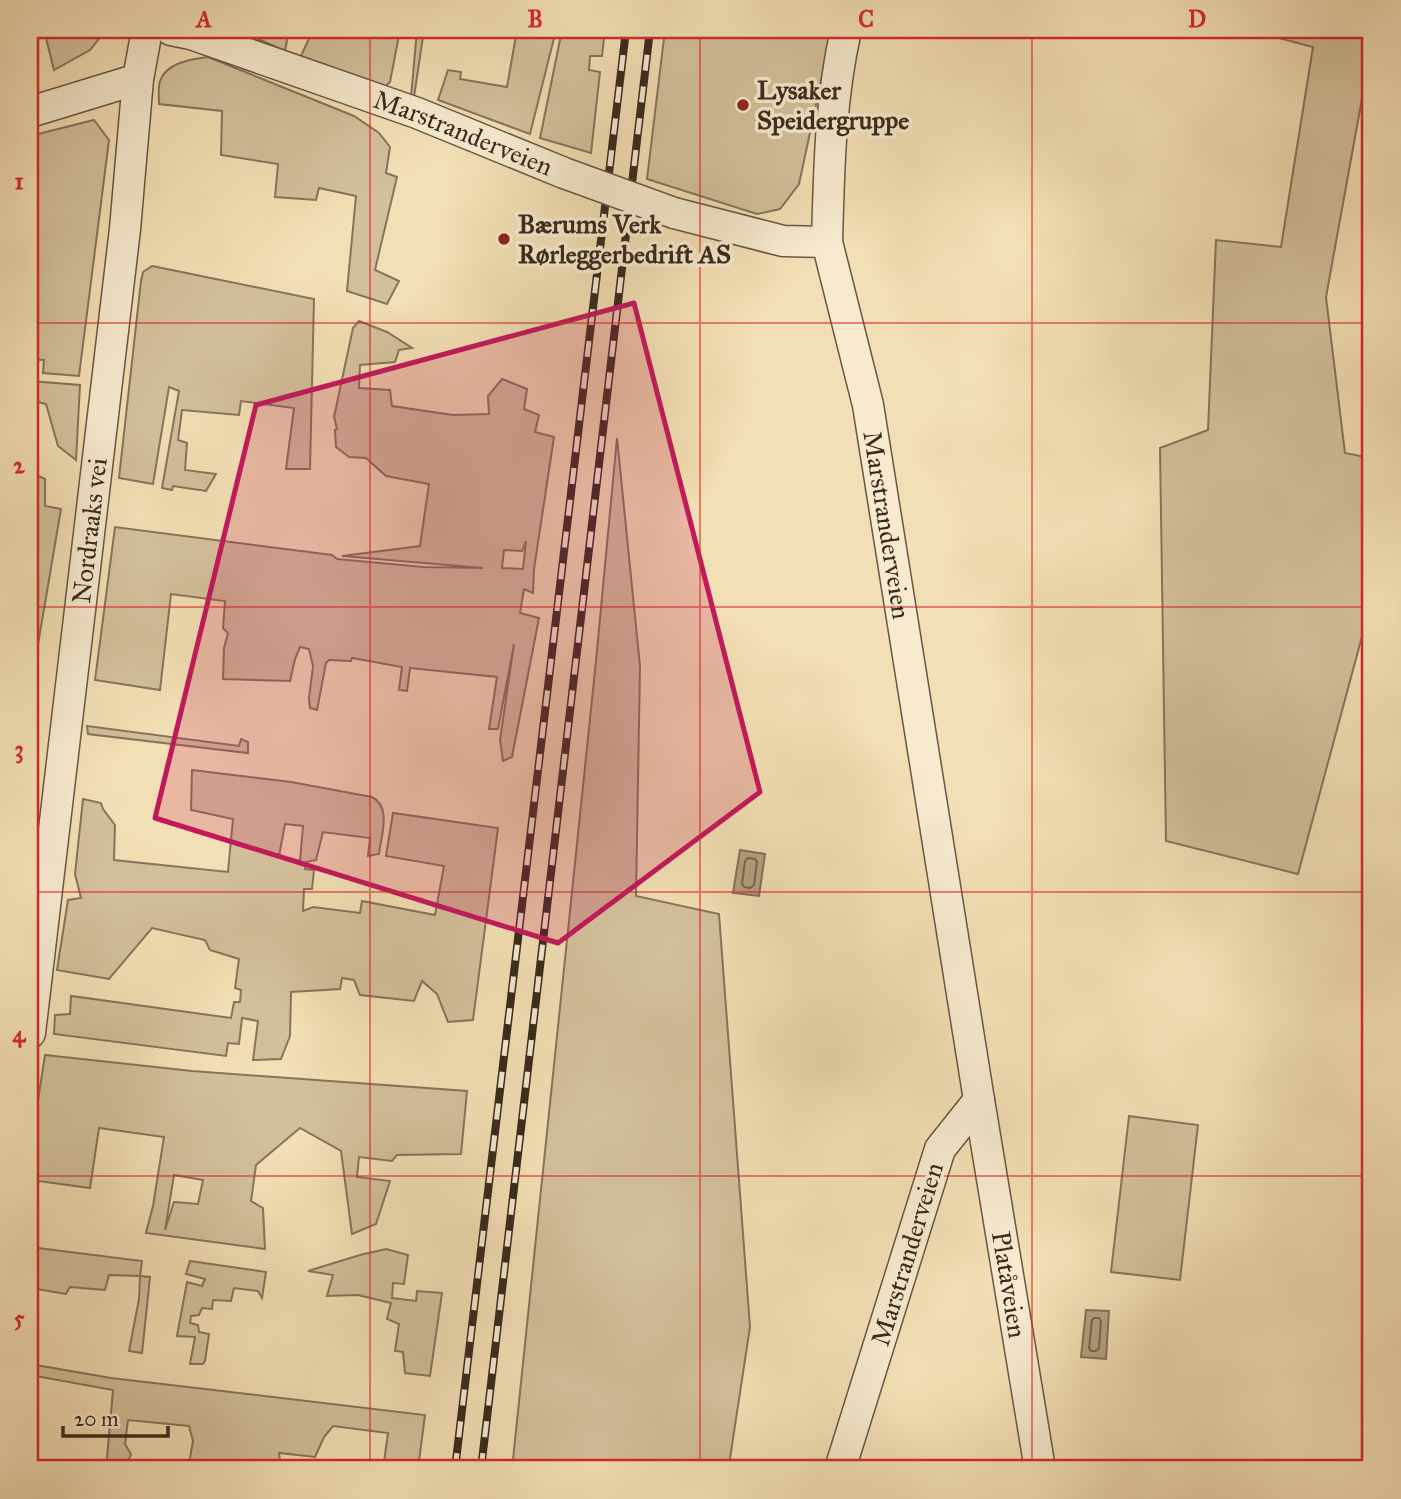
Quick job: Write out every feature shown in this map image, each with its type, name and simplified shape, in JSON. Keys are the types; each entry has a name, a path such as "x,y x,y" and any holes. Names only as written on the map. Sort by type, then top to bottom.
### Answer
{"street":[{"name":"Nordraaks vei","path":"30,1033 125,229 138,79 147,30"},
{"name":"Marstranderveien","path":"171,30 191,34 417,113 564,173 674,212 783,240 827,242 867,405 979,1100 940,1149 840,1469"},
{"path":"827,242 831,125 839,60 846,30"},
{"path":"30,112 138,79"},
{"name":"Platåveien","path":"979,1100 1040,1469"}],"highlighted area":[{"path":"634,303 760,792 558,943 155,818 256,405"}],"shaded area":[{"path":"67,30 106,30 90,50 54,70 45,34"},
{"path":"238,30 289,30 285,51"},
{"path":"313,30 400,30 390,82 383,88 300,58"},
{"path":"417,30 424,30 414,97 411,97"},
{"path":"517,30 556,30 530,134 438,100 448,70 461,72 460,79 507,87"},
{"path":"562,30 605,30 602,56 590,56 589,70 600,72 591,153 540,138"},
{"path":"665,30 832,30 799,184 780,209 757,214 647,179"},
{"path":"1265,30 1371,30 1371,49 1326,297 1345,453 1371,458 1371,603 1298,874 1166,841 1160,448 1208,430 1216,240 1281,247 1313,47 1263,34"},
{"path":"208,57 354,116 379,133 390,147 386,173 397,177 375,270 399,281 387,304 347,291 356,196 319,188 316,200 275,197 278,164 221,155 222,111 159,104 160,81 168,70 187,61"},
{"path":"94,120 109,140 79,376 43,373 44,360 30,359 30,136"},
{"path":"152,266 314,299 310,469 286,469 294,408 241,401 239,415 182,410 178,440 187,443 185,470 216,474 206,491 173,486 172,490 162,488 179,391 169,387 153,484 119,478 141,281 143,272"},
{"path":"359,321 387,332 412,348 399,350 395,362 360,365 359,388 390,390 392,406 453,415 489,414 488,396 502,379 527,389 524,409 539,415 535,432 554,437 534,569 533,593 524,589 520,613 539,618 512,757 503,761 500,740 514,644 498,729 489,729 497,677 410,668 407,691 399,690 402,667 352,658 351,661 329,660 326,663 317,710 310,708 313,666 309,649 300,647 290,681 223,679 224,648 228,633 223,628 225,601 171,594 160,690 95,680 115,527 332,555 337,559 423,567 483,568 342,556 420,546 429,484 386,476 366,458 349,457 336,447 337,429 334,417 353,328","holes":["526,541 523,569 502,568 504,550 522,551"]},
{"path":"30,381 80,385 76,460 58,446 46,404 30,400"},
{"path":"617,438 640,666 636,896 719,914 750,1327 729,1465 712,1469 512,1469 596,661"},
{"path":"30,472 45,479 45,506 61,509 36,656 30,655"},
{"path":"87,726 239,746 241,739 248,742 248,753 88,734"},
{"path":"192,770 291,782 372,797 378,802 384,815 379,854 368,856 370,838 323,832 316,860 306,862 305,869 314,870 312,889 304,889 303,911 313,907 360,913 362,901 435,915 444,866 386,856 393,813 498,828 473,1020 448,1022 437,994 422,981 414,1001 360,995 354,980 342,978 340,989 291,992 290,1036 281,1059 253,1060 258,1021 242,1018 239,1044 228,1043 226,1056 54,1034 55,1015 70,1014 71,996 231,1018 234,1002 240,1002 241,990 235,988 239,959 210,950 205,940 152,928 109,979 57,970 68,900 81,898 75,874 83,799 101,803 115,825 114,860 228,872 233,819 191,810","holes":["285,824 303,826 300,861 279,856"]},
{"path":"45,1055 192,1071 467,1091 461,1154 397,1155 392,1161 359,1157 357,1177 390,1181 376,1224 352,1234 341,1151 300,1128 256,1165 251,1201 263,1208 265,1249 146,1233 164,1137 99,1128 90,1188 39,1181 30,1214 30,1152","holes":["174,1175 203,1180 198,1204 174,1202 165,1230"]},
{"path":"1129,1116 1198,1125 1180,1280 1111,1272"},
{"path":"30,1247 142,1261 140,1276 109,1275 105,1290 70,1287 66,1294 30,1290"},
{"path":"386,1249 408,1255 404,1284 393,1283 392,1298 416,1301 417,1291 442,1293 430,1376 405,1373 403,1352 395,1351 399,1324 387,1319 391,1303 358,1295 327,1296 333,1275 308,1271"},
{"path":"190,1261 266,1272 262,1298 258,1291 234,1288 231,1301 213,1300 212,1309 202,1308 199,1315 191,1316 190,1323 198,1325 199,1332 209,1334 203,1364 190,1364 195,1337 177,1336 187,1282 202,1286 205,1279 186,1274"},
{"path":"140,1276 150,1277 142,1353 129,1351 139,1299"},
{"path":"30,1364 111,1378 425,1415 418,1469 383,1469 388,1433 333,1426 324,1437 315,1457 279,1453 280,1462 315,1465 315,1469 188,1469 193,1441 189,1426 128,1420 125,1444 131,1454 125,1469 106,1469 113,1390 30,1375"}],"water":[{"path":"740,850 765,854 759,896 733,893"},
{"path":"1086,1310 1109,1311 1106,1359 1081,1357"}],"railway":[{"path":"455,1469 626,30"},
{"path":"481,1469 650,30"}],"place":[{"name":"Lysaker Speidergruppe","path":"743,105"},
{"name":"Bærums Verk Rørleggerbedrift AS","path":"504,239"}]}
